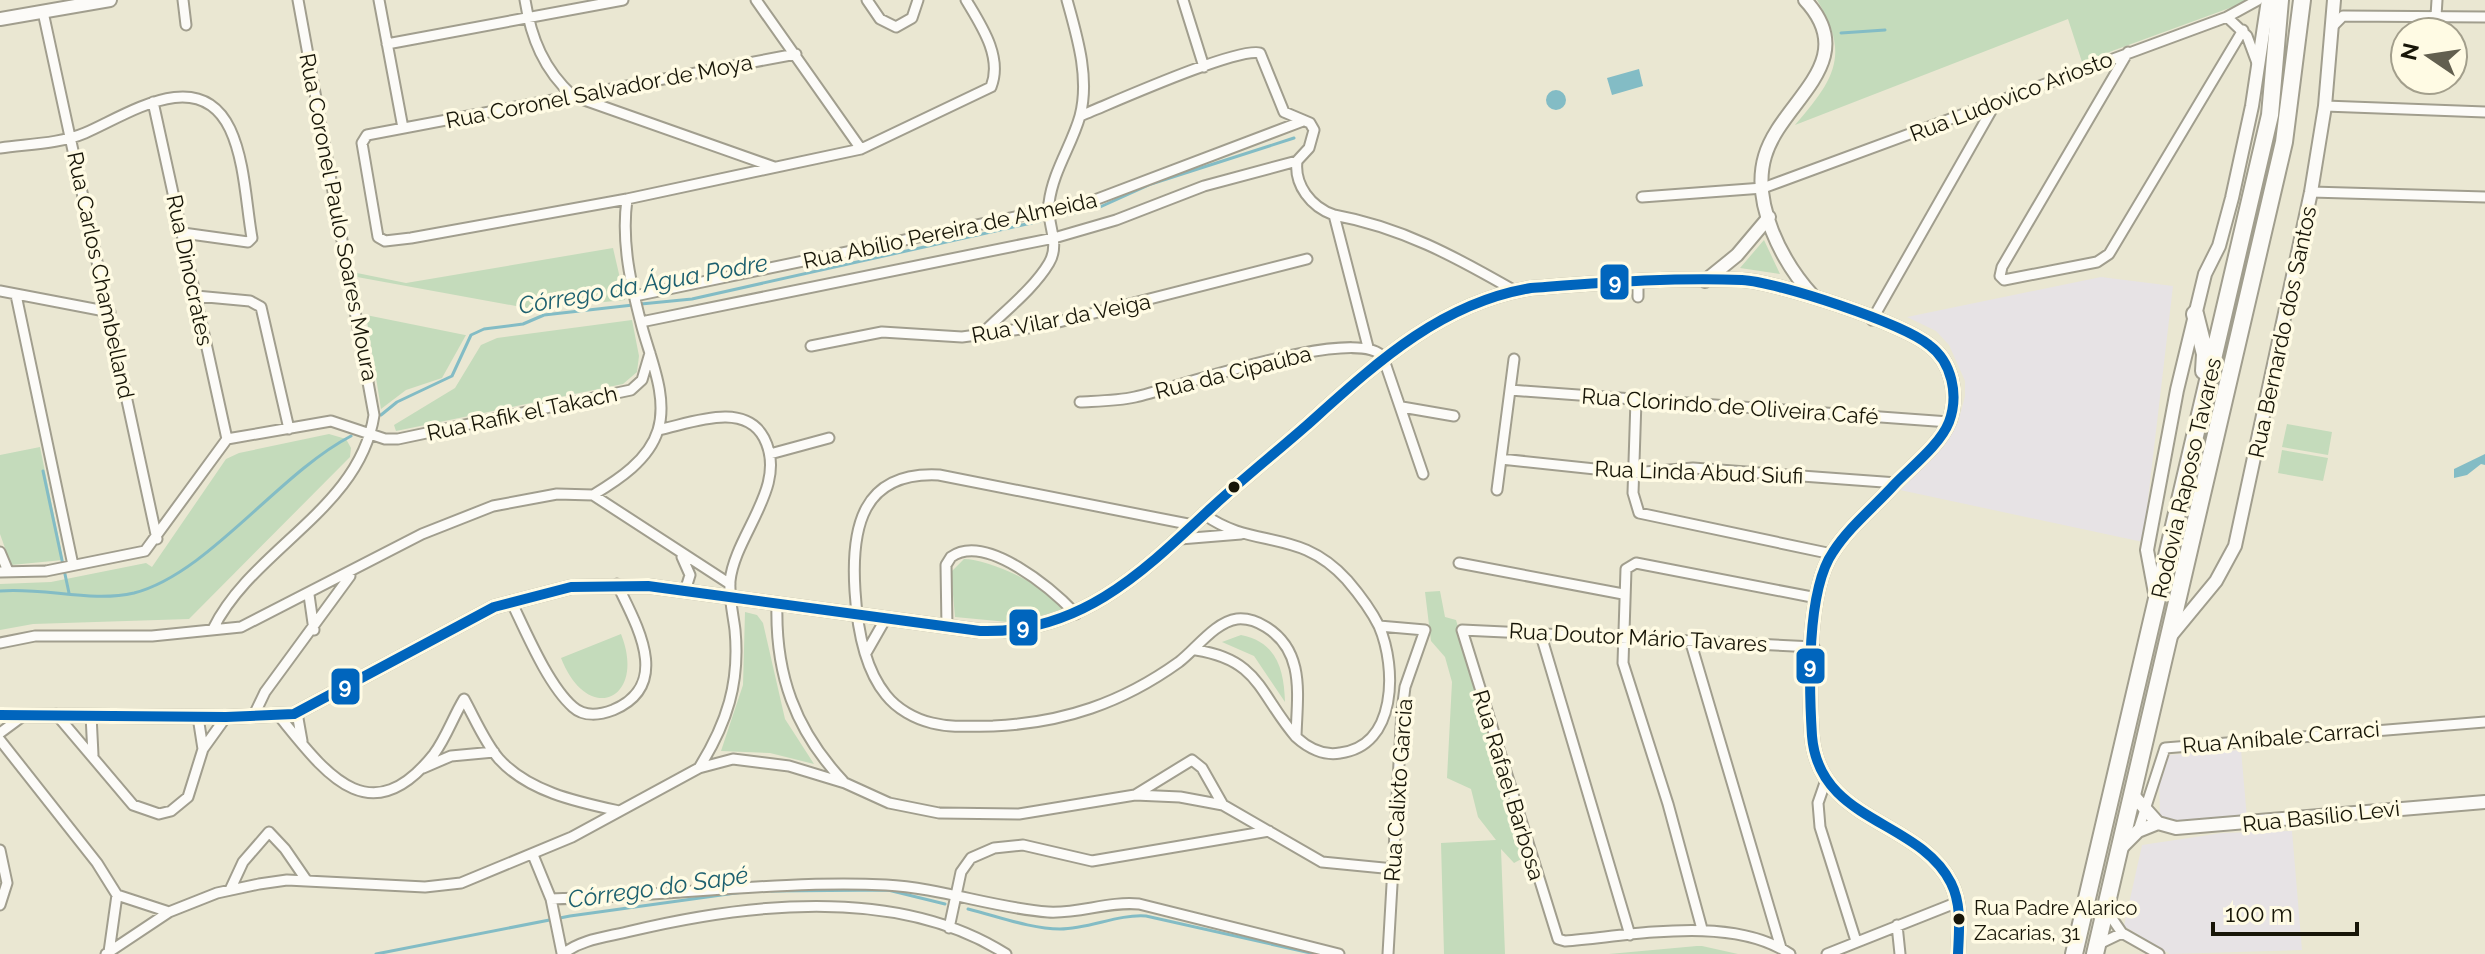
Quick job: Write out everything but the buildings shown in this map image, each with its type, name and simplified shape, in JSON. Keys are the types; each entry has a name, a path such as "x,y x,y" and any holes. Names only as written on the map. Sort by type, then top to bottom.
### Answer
{"highway":[{"name":"Rodovia Raposo Tavares","path":"2074,954 2270,115 2280,0"},
{"name":"Rodovia Raposo Tavares","path":"2096,950 2284,142 2302,0"},
{"path":"2195,314 2205,354 2201,417"}],"street":[{"path":"0,19 110,0"},
{"path":"183,0 186,25"},
{"name":"Rua Coronel Paulo Soares Moura","path":"298,0 369,378 374,415 370,434"},
{"path":"379,0 403,128"},
{"path":"525,0 527,18 542,58 556,81 573,96 778,168"},
{"path":"387,44 623,0"},
{"path":"756,0 861,149"},
{"path":"867,0 880,19 896,27 912,18 918,0"},
{"path":"593,495 640,460 658,430 660,397 624,243 627,199 861,149 991,87 994,60 989,41 966,0"},
{"path":"981,335 1045,269 1053,253 1054,238 1048,209 1055,177 1080,116 1081,63 1067,0"},
{"path":"1183,0 1204,67"},
{"path":"1805,0 1820,24 1825,56 1820,71 1770,144 1763,166 1763,188 1769,217 1786,259 1813,296"},
{"name":"Rua Ludovico Ariosto","path":"1642,197 1763,188 2227,17 2258,0"},
{"path":"2156,602 2148,541 2195,314 2232,198 2268,0"},
{"path":"2436,16 2437,0"},
{"path":"2334,2 2343,16"},
{"name":"Rua Bernardo dos Santos","path":"2167,641 2216,581 2235,546 2311,192 2325,106 2334,2"},
{"name":"Rua Carlos Chambelland","path":"43,12 157,539"},
{"path":"2332,27 2343,16 2389,16"},
{"path":"2227,17 2243,30 2258,64"},
{"path":"2128,52 2000,276 2007,280 2097,262 2109,254 2243,30"},
{"path":"1080,116 1204,67 1256,52 1263,58 1284,112 1313,126 1314,136 1309,148 1297,161 1297,175 1306,195 1319,208 1414,237 1515,291"},
{"name":"Rua Coronel Salvador de Moya","path":"627,199 382,241 378,237 362,139 367,135 796,54"},
{"path":"0,148 71,137 153,102 179,97 208,104 227,123 234,141 251,240 183,233"},
{"name":"Rua Dinocrates","path":"153,102 227,439"},
{"path":"1872,320 1995,104"},
{"path":"2325,106 2485,112"},
{"name":"Rua Abílio Pereira de Almeida","path":"636,299 1115,193 1303,121"},
{"name":"Rua Abílio Pereira de Almeida","path":"641,319 1054,238 1116,220 1204,186 1297,161"},
{"path":"2311,192 2485,197"},
{"path":"1334,215 1368,347 1383,357 1423,474"},
{"path":"1705,281 1728,262 1769,217"},
{"name":"Rua Vilar da Veiga","path":"811,346 882,332 945,338 981,335 1135,305 1307,259"},
{"path":"1728,262 1728,280"},
{"path":"0,715 253,717 297,713 458,624 511,601 571,587 617,584 685,591 730,590 777,604 1005,632 1076,614 1121,586 1180,539 1383,357 1446,316 1515,291 1638,282 1728,280 1764,284 1813,296 1912,335 1939,355 1949,370 1954,394 1949,422 1832,554 1817,598 1812,731 1816,761 1826,780 1867,815 1938,863 1952,885 1958,902 1958,954"},
{"path":"1638,282 1638,297"},
{"path":"0,291 110,312"},
{"path":"16,295 66,567"},
{"path":"196,296 250,301 266,314 289,429"},
{"name":"Rua da Cipaúba","path":"1080,402 1134,397 1295,353 1368,347"},
{"name":"Rua Rafik el Takach","path":"370,434 398,439 631,390 642,380 650,353"},
{"path":"1497,490 1514,359"},
{"name":"Rua Clorindo de Oliveira Café","path":"1510,390 1949,422"},
{"path":"1636,400 1633,473 1634,505 1639,513 1832,554"},
{"path":"1402,407 1454,416"},
{"path":"658,430 736,417 761,432 770,454 771,475 730,590 736,657 734,694 714,745 699,768"},
{"path":"0,552 4,572 66,567 139,554 157,539 227,439 331,421 370,434 357,467 228,601 213,629"},
{"path":"770,454 829,438"},
{"name":"Rua Linda Abud Siufi","path":"1501,459 1633,473 1693,468 1897,483"},
{"path":"1193,525 975,481 929,475 905,478 871,500 857,524 853,555 857,615 866,653 881,688 899,707 931,723 972,726 1048,721 1094,709 1153,680 1196,650 1216,629 1237,619 1260,623 1281,638 1293,657 1297,672 1296,737"},
{"path":"0,643 35,636 152,636 254,623 422,534 493,506 557,494 593,495 658,535 730,590"},
{"path":"1205,515 1245,534"},
{"path":"1180,539 1245,534 1288,541 1324,560 1358,593 1379,626 1389,678 1384,716 1375,737 1354,751 1332,754 1310,748 1296,737 1241,663 1196,650"},
{"path":"947,627 946,565 951,557 966,552 990,556 1026,571 1076,614"},
{"path":"681,554 690,575 685,591"},
{"path":"1459,563 1623,594"},
{"path":"1702,929 1668,804 1623,663 1623,594 1628,565 1636,563 1817,598"},
{"path":"253,717 265,692 314,630 352,573"},
{"path":"511,601 541,660 571,705 583,713 604,713 636,695 648,665 642,639 617,584"},
{"path":"309,595 314,630"},
{"path":"777,604 776,645 792,707 820,755 845,783"},
{"path":"866,653 886,618"},
{"name":"Rua Calixto Garcia","path":"1379,626 1425,630 1405,687 1388,954"},
{"name":"Rua Doutor Mário Tavares","path":"1462,630 1814,647"},
{"name":"Rua Rafael Barbosa","path":"1462,630 1558,939 1630,935"},
{"path":"1540,632 1630,935 1702,929 1785,951"},
{"path":"1690,640 1785,951"},
{"path":"420,770 436,751 464,699 494,752 518,778 567,798 619,811"},
{"path":"297,713 304,748"},
{"path":"0,733 26,714"},
{"path":"56,714 133,805 159,814 171,811 188,797 203,749 226,717"},
{"path":"91,715 93,755"},
{"path":"279,716 337,782 357,790 395,787 420,770 451,756 494,752"},
{"path":"198,717 203,749"},
{"name":"Rua Aníbale Carraci","path":"2138,831 2165,748 2485,722"},
{"path":"0,740 97,863 117,895 169,912"},
{"path":"108,953 169,912 230,890 287,880 443,887 533,855 699,768 733,759 761,761 845,783 889,803 963,815 1019,814 1156,794 1223,805 1322,862 1394,869"},
{"path":"1135,795 1192,760 1202,768 1223,805"},
{"path":"1826,780 1818,803 1820,827 1856,941"},
{"path":"2132,794 2158,823"},
{"name":"Rua Basílio Levi","path":"2120,849 2138,831 2158,823 2193,828 2485,802"},
{"path":"949,928 954,893 971,858 1010,845 1092,861 1269,831"},
{"path":"230,890 243,862 269,832 307,881"},
{"path":"0,850 7,883 0,905"},
{"path":"533,855 552,904 562,954 588,941 663,924 735,913 807,908 890,914 949,928 1006,954"},
{"path":"552,904 739,886 890,885 954,893 1047,912 1122,903 1139,904 1339,954"},
{"path":"108,953 117,895"},
{"path":"1827,954 1958,902"},
{"path":"2105,908 2122,933 2159,954"},
{"path":"1897,925 1900,954"},
{"path":"2096,950 2122,933"}],"shaded area":[{"path":"2101,277 2173,286 2143,542 1900,490 1958,423 1965,396 1965,381 1949,345 1936,331 1907,317"},
{"path":"2241,750 2247,818 2189,823 2160,816 2159,779 2168,755"},
{"path":"2292,831 2302,950 2170,954 2124,926 2142,845 2222,833"}],"green space":[{"path":"1817,0 2246,2 2082,62 2068,19 1795,125 1820,94 1833,66 1833,36"},
{"path":"1764,240 1780,274 1740,268"},
{"path":"613,248 625,300 532,309 357,277 357,273 406,283"},
{"path":"366,315 466,335 442,378 406,390 381,409"},
{"path":"632,320 639,356 637,372 623,384 396,431 394,425 455,388 481,345 497,338"},
{"path":"2287,424 2332,432 2328,455 2282,447"},
{"path":"329,434 346,439 351,448 350,457 189,619 33,624 0,630 0,584 51,582 146,563 152,567 226,459 239,453"},
{"path":"40,447 63,560 11,565 0,534 0,455"},
{"path":"2282,450 2328,458 2323,481 2278,473"},
{"path":"964,559 988,564 1018,576 1046,592 1062,610 1058,615 1008,622 955,617 951,572"},
{"path":"1440,591 1445,617 1456,620 1527,856 1514,863 1501,849 1505,954 1444,954 1441,843 1496,840 1478,817 1471,789 1447,778 1452,682 1445,657 1431,641 1425,592"},
{"path":"745,612 757,615 763,623 785,719 814,764 770,753 721,751 743,685"},
{"path":"621,634 627,657 626,675 621,688 611,696 599,698 585,692 572,679 561,658"},
{"path":"1241,635 1263,644 1276,659 1283,679 1285,702 1254,656 1222,642"},
{"path":"1697,946 1738,954 1609,954"}],"water":[{"path":"1639,69 1643,86 1612,95 1607,78"},
{"path":"1556,90 1563,93 1566,100 1563,107 1556,110 1549,107 1546,100 1549,93"},
{"path":"2485,454 2485,465 2481,464 2467,475 2454,478 2454,469"}],"waterway":[{"name":"Córrego da Água Podre","path":"1841,33 1885,30"},
{"name":"Córrego da Água Podre","path":"1060,216 1100,207 1151,184 1294,138"},
{"name":"Córrego da Água Podre","path":"641,304 692,299 1040,221"},
{"name":"Córrego da Água Podre","path":"381,415 397,402 452,376 471,335 484,329 523,324 544,315 633,305"},
{"name":"Córrego da Água Podre","path":"0,591 118,596 162,582 189,566 297,474 351,436"},
{"path":"43,471 69,593"},
{"name":"Córrego do Sapé","path":"771,891 888,890 945,904"},
{"name":"Córrego do Sapé","path":"376,954 570,916 743,892"},
{"name":"Córrego do Sapé","path":"968,909 1026,925 1060,929 1146,916 1315,954"}],"transit line":[{"name":"9","path":"0,715 226,717 294,714 494,607 571,587 648,586 980,631 1015,629 1048,622 1078,611 1133,577 1356,381 1409,340 1466,307 1531,288 1663,280 1759,282 1867,315 1915,336 1937,352 1951,380 1952,412 1945,431 1846,534 1824,569 1811,641 1810,693 1812,736 1819,765 1832,787 1851,804 1917,845 1936,862 1951,883 1958,909 1958,954"}],"place":[{"name":"Rua Padre Alarico Zacarias, 31","path":"1959,919"}]}
